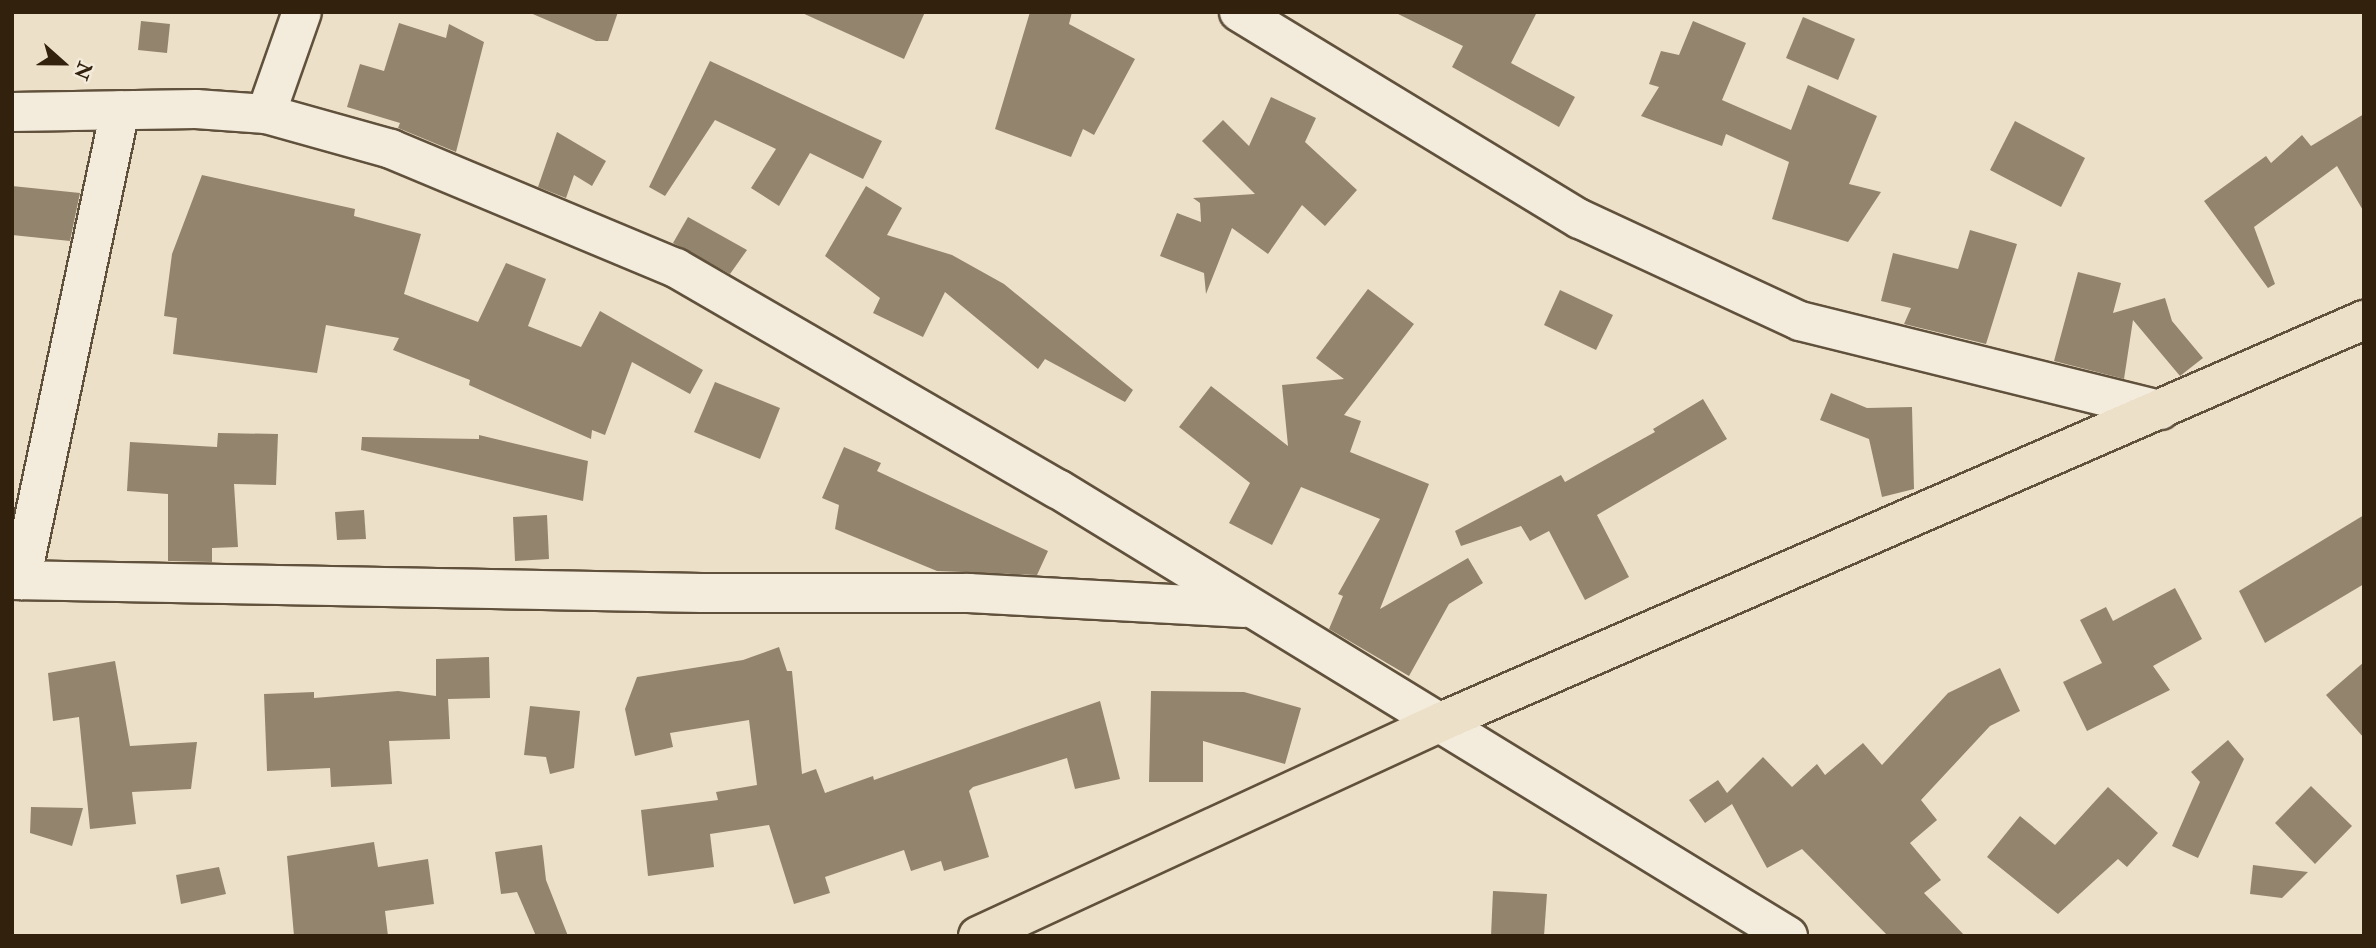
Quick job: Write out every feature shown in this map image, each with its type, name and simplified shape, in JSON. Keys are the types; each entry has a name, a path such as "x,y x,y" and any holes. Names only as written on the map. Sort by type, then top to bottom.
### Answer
{"main road":[{"path":"978,936 1443,721 2364,320"}],"street":[{"path":"266,114 302,12"},
{"path":"1239,12 1580,219 1800,321 2160,411"},
{"path":"120,110 17,580 702,593 969,593 1248,609"},
{"path":"12,112 120,110 266,114 391,149 676,268 1058,489 1248,609 1443,721 1788,936"}],"building":[{"path":"528,12 618,12 608,41 596,41"},
{"path":"800,12 925,12 904,59"},
{"path":"1030,12 1072,12 1069,24 1135,59 1094,135 1083,129 1071,157 995,129"},
{"path":"1394,12 1537,12 1511,63 1575,97 1559,127 1452,67 1463,46"},
{"path":"1803,17 1855,39 1838,80 1786,58"},
{"path":"141,21 170,24 167,53 138,50"},
{"path":"1693,21 1746,43 1722,100 1791,130 1808,85 1877,116 1849,184 1881,192 1848,242 1772,219 1789,162 1726,134 1722,146 1641,116 1659,87 1649,84 1661,51 1679,55"},
{"path":"399,23 446,38 449,24 484,42 456,152 398,128 400,123 347,107 360,64 384,71"},
{"path":"710,61 882,141 863,179 810,153 779,206 751,188 776,149 715,120 665,196 649,187"},
{"path":"1271,97 1316,118 1305,142 1357,190 1325,226 1302,205 1268,254 1232,228 1206,294 1204,273 1160,256 1177,213 1201,222 1200,203 1193,198 1255,194 1202,141 1223,120 1249,146"},
{"path":"2364,114 2364,212 2337,166 2254,227 2275,284 2268,288 2204,201 2266,156 2271,163 2302,135 2311,146"},
{"path":"2015,121 2085,158 2061,207 1990,170"},
{"path":"557,132 606,161 592,186 574,175 566,198 538,187"},
{"path":"202,175 355,209 354,216 421,234 404,294 478,322 506,263 546,279 528,326 581,347 600,311 703,370 690,394 632,362 605,435 592,430 591,439 469,385 470,380 393,350 399,338 326,325 317,373 173,354 177,318 164,316 172,254"},
{"path":"12,186 80,193 70,241 12,235"},
{"path":"866,186 902,208 887,235 952,255 1004,284 1133,390 1125,402 1045,359 1038,369 945,292 923,337 873,313 880,298 825,256"},
{"path":"688,217 747,250 730,274 673,243"},
{"path":"1970,230 2017,244 1986,344 1904,324 1911,308 1881,301 1893,253 1958,269"},
{"path":"2078,272 2121,283 2113,313 2165,298 2172,321 2203,358 2180,376 2133,320 2124,379 2054,361"},
{"path":"1368,289 1414,324 1344,415 1361,421 1350,452 1429,484 1380,609 1468,558 1483,583 1449,604 1409,676 1329,629 1343,596 1338,594 1380,519 1301,487 1272,545 1229,523 1250,483 1179,427 1211,386 1288,446 1282,385 1344,379 1316,358"},
{"path":"1560,290 1613,315 1596,350 1544,325"},
{"path":"715,382 780,408 760,459 694,432"},
{"path":"1831,393 1867,408 1912,407 1914,489 1882,497 1869,439 1820,420"},
{"path":"1703,399 1727,439 1597,515 1629,577 1585,600 1549,531 1530,541 1521,526 1461,546 1455,531 1561,475 1565,482 1655,432 1653,429"},
{"path":"218,433 278,434 276,485 234,484 238,547 212,548 212,562 168,561 168,494 127,491 130,442 217,447"},
{"path":"479,435 588,461 583,501 361,450 362,437 479,439"},
{"path":"844,447 881,463 877,471 1048,551 1037,575 937,571 835,529 839,505 822,498"},
{"path":"364,510 366,539 337,540 335,512"},
{"path":"547,515 549,559 515,561 513,517"},
{"path":"2364,515 2364,584 2265,643 2239,591"},
{"path":"2175,588 2202,639 2153,666 2170,690 2087,731 2063,682 2102,663 2080,620 2106,607 2113,621"},
{"path":"779,647 787,671 792,671 802,774 816,769 825,793 873,776 874,780 1100,701 1120,779 1075,789 1067,758 973,787 969,791 989,857 944,871 941,861 911,871 904,850 825,877 830,893 794,904 769,825 710,834 714,867 648,876 641,810 718,800 716,792 757,785 749,720 670,733 673,747 635,756 625,709 637,677 743,660"},
{"path":"489,657 490,698 448,699 450,739 389,741 392,784 331,787 330,768 267,771 264,694 314,692 314,698 398,691 436,696 436,659"},
{"path":"115,661 130,746 197,742 191,789 132,792 136,824 90,829 79,717 53,721 48,673"},
{"path":"2364,662 2364,738 2326,695"},
{"path":"2000,668 2020,711 1990,726 1921,800 1937,820 1910,843 1941,880 1924,893 1965,936 1888,936 1802,849 1767,868 1732,804 1705,823 1689,800 1718,780 1727,793 1763,757 1792,787 1817,764 1825,775 1863,743 1882,765 1948,693"},
{"path":"1151,691 1244,692 1301,708 1285,764 1203,741 1203,782 1149,782"},
{"path":"530,706 580,711 574,768 550,774 546,757 524,755"},
{"path":"2228,740 2244,759 2198,858 2172,846 2200,782 2191,772"},
{"path":"2311,786 2352,826 2315,864 2275,823"},
{"path":"2108,787 2158,833 2127,867 2118,859 2058,914 1987,857 2020,816 2055,845"},
{"path":"31,807 83,808 72,846 30,833"},
{"path":"374,842 378,867 428,859 434,904 385,911 388,936 294,936 287,856"},
{"path":"542,845 546,880 568,936 536,936 517,892 501,894 495,852"},
{"path":"2253,865 2308,872 2282,898 2250,894"},
{"path":"219,867 226,894 181,904 176,875"},
{"path":"1493,891 1547,894 1544,936 1491,936"}]}
